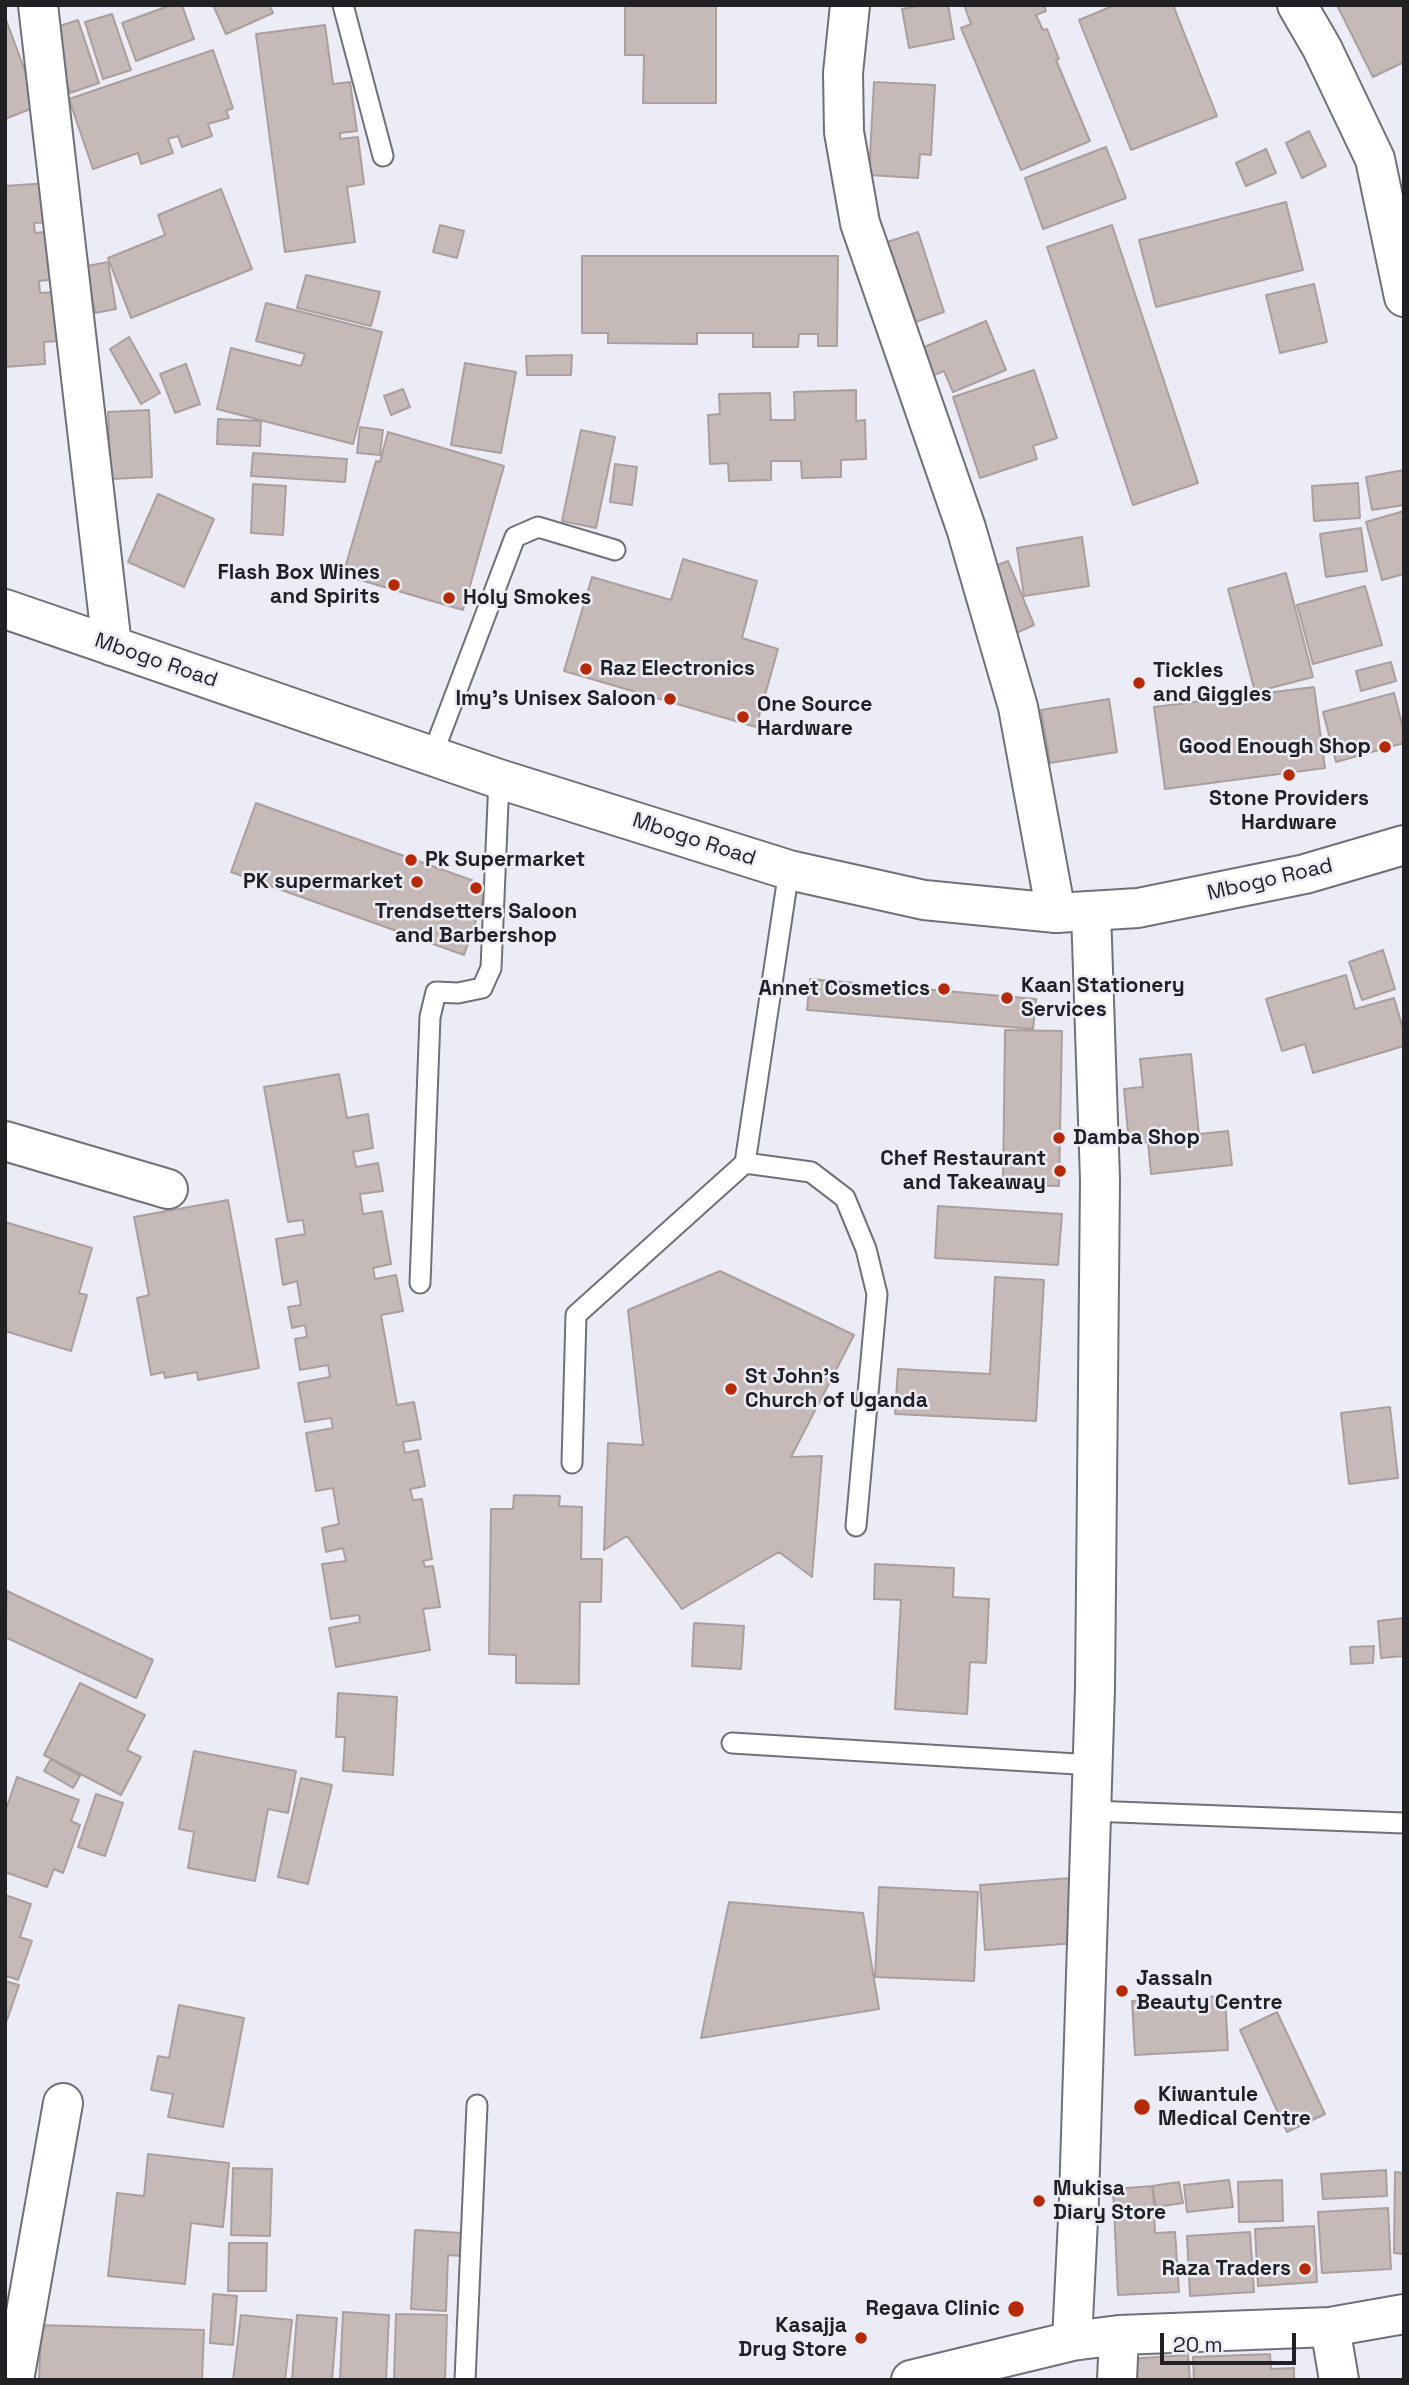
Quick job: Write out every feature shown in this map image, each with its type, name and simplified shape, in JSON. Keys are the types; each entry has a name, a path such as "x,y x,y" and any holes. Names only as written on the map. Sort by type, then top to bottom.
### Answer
{"street":[{"path":"38,5 112,646"},
{"path":"850,5 843,73 844,132 860,223 966,527 1074,912 1100,1180 1093,1765 1072,2341"},
{"path":"1297,5 1322,48 1375,159 1404,297"},
{"name":"Mbogo Road","path":"5,609 499,779 789,870 924,900 1074,912 1138,908 1305,874 1404,845"},
{"path":"5,1141 168,1189"},
{"path":"14,2380 64,2103"},
{"path":"911,2380 1072,2341 1119,2336 1330,2327 1404,2314"},
{"path":"1330,2327 1339,2380"},
{"path":"1117,2380 1119,2336"}],"lane":[{"path":"343,5 383,156"},
{"path":"432,756 515,537 538,527 615,550"},
{"path":"420,1283 430,1017 436,992 458,993 482,988 491,968 499,779"},
{"path":"572,1463 576,1315 745,1163 789,870"},
{"path":"745,1163 811,1172 845,1198 866,1248 877,1294 856,1526"},
{"path":"732,1743 1093,1765"},
{"path":"1091,1811 1404,1823"},
{"path":"465,2380 477,2105"}],"building":[{"path":"171,5 182,5 194,39 136,61 122,23"},
{"path":"213,5 269,5 273,13 226,34"},
{"path":"625,5 716,5 716,103 643,103 644,55 625,55"},
{"path":"923,5 948,5 954,39 909,48 902,9"},
{"path":"964,5 1044,5 1046,11 1036,15 1043,30 1047,29 1059,59 1056,60 1090,141 1021,170 961,28 971,24"},
{"path":"1115,5 1173,5 1217,116 1131,150 1079,20"},
{"path":"1404,5 1404,62 1373,77 1338,7"},
{"path":"112,14 131,70 103,79 85,22"},
{"path":"5,17 38,106 5,119"},
{"path":"78,20 99,83 70,93 50,29"},
{"path":"325,25 333,84 350,82 357,131 340,133 340,139 358,137 364,184 347,187 355,242 285,252 256,34"},
{"path":"213,50 233,108 226,111 229,118 208,124 212,136 182,147 178,136 168,139 173,153 141,164 138,153 93,169 69,99"},
{"path":"874,82 935,85 931,155 920,154 918,178 869,175"},
{"path":"1309,131 1326,166 1302,178 1286,143"},
{"path":"1106,147 1126,198 1043,229 1025,178"},
{"path":"1266,149 1276,173 1246,186 1236,163"},
{"path":"48,183 50,222 34,223 35,233 53,231 57,279 39,281 40,293 56,292 59,341 44,342 45,364 5,367 5,186"},
{"path":"221,189 252,269 131,318 108,258 165,235 158,215"},
{"path":"1286,202 1303,270 1156,307 1139,240"},
{"path":"440,225 464,231 457,258 433,252"},
{"path":"1112,225 1198,483 1133,505 1047,247"},
{"path":"918,232 944,312 907,325 881,244"},
{"path":"582,256 838,256 837,346 818,346 818,334 799,334 798,347 753,347 753,333 697,333 697,344 608,343 608,333 582,333"},
{"path":"108,262 116,309 95,313 87,266"},
{"path":"306,275 380,292 371,326 297,308"},
{"path":"1314,284 1327,342 1280,353 1266,295"},
{"path":"266,303 382,332 353,444 217,409 231,348 301,366 305,354 256,341"},
{"path":"986,321 1006,370 953,392 944,371 929,377 917,350"},
{"path":"129,337 160,393 141,404 110,349"},
{"path":"572,355 571,375 527,375 526,356"},
{"path":"465,363 516,372 501,453 451,445"},
{"path":"186,364 200,404 175,413 160,374"},
{"path":"1034,370 1057,438 1033,446 1037,459 980,478 953,397"},
{"path":"403,389 410,407 391,415 384,396"},
{"path":"856,390 856,421 865,420 866,459 841,460 841,477 802,478 801,461 771,461 771,480 729,481 728,463 710,464 708,415 720,414 719,394 770,393 771,420 795,420 794,392"},
{"path":"149,410 152,477 111,479 108,412"},
{"path":"218,419 261,421 260,446 217,444"},
{"path":"360,427 383,430 380,455 357,453"},
{"path":"581,430 615,437 596,528 562,521"},
{"path":"388,432 504,466 463,610 343,575 376,461 380,462"},
{"path":"253,453 347,459 345,482 251,476"},
{"path":"615,464 637,467 632,505 610,502"},
{"path":"1404,470 1404,505 1372,510 1366,477"},
{"path":"1358,483 1360,518 1314,521 1312,486"},
{"path":"253,484 286,486 283,535 251,533"},
{"path":"158,494 214,519 184,587 128,562"},
{"path":"1404,511 1404,574 1382,580 1366,522"},
{"path":"1361,528 1367,571 1326,577 1320,534"},
{"path":"1082,537 1089,586 1024,596 1017,548"},
{"path":"683,559 757,581 742,638 778,649 756,727 564,671 592,577 671,600"},
{"path":"1008,561 1034,625 1014,634 987,569"},
{"path":"1286,573 1313,677 1255,692 1228,589"},
{"path":"1365,586 1382,645 1313,664 1297,605"},
{"path":"1391,662 1396,681 1361,691 1356,671"},
{"path":"1314,687 1325,768 1165,789 1154,707"},
{"path":"1394,693 1404,732 1404,743 1336,762 1323,712"},
{"path":"1109,699 1117,752 1050,763 1041,710"},
{"path":"256,803 488,886 464,955 231,872"},
{"path":"1383,950 1395,989 1362,1000 1349,962"},
{"path":"1346,975 1355,1009 1394,998 1404,1032 1404,1046 1313,1073 1305,1044 1282,1051 1266,999"},
{"path":"810,979 1036,999 1033,1029 807,1010"},
{"path":"1005,1030 1062,1031 1059,1186 1003,1185"},
{"path":"1191,1054 1199,1134 1228,1131 1232,1165 1151,1174 1148,1142 1129,1144 1124,1089 1143,1087 1140,1059"},
{"path":"339,1074 347,1118 368,1114 373,1148 353,1152 356,1167 378,1163 383,1191 360,1194 363,1214 382,1211 391,1264 373,1268 375,1279 396,1275 403,1311 381,1315 397,1405 414,1402 421,1439 403,1442 405,1453 418,1450 425,1486 410,1489 413,1500 422,1499 432,1559 423,1561 425,1567 433,1566 440,1607 423,1609 430,1650 336,1667 329,1628 360,1622 359,1615 331,1619 322,1564 346,1561 343,1548 326,1552 322,1528 339,1524 333,1488 316,1491 306,1433 333,1428 331,1418 305,1422 298,1383 330,1377 328,1365 300,1370 295,1339 307,1337 305,1325 292,1328 288,1307 301,1305 297,1281 283,1285 276,1239 305,1234 303,1220 288,1222 264,1087"},
{"path":"228,1200 259,1368 198,1380 197,1372 165,1378 164,1372 151,1375 137,1298 149,1295 134,1217"},
{"path":"938,1206 1062,1214 1058,1265 935,1258"},
{"path":"5,1222 92,1248 79,1293 87,1295 71,1351 5,1331"},
{"name":"St John's Church of Uganda","path":"720,1271 854,1335 791,1457 822,1456 812,1577 779,1552 682,1609 627,1536 604,1550 608,1443 643,1445 628,1310"},
{"path":"995,1277 1044,1280 1036,1421 895,1414 898,1369 990,1374"},
{"path":"1390,1407 1398,1478 1349,1484 1341,1413"},
{"path":"514,1495 560,1496 559,1506 582,1507 581,1559 602,1559 601,1602 580,1602 579,1684 516,1683 516,1655 489,1654 491,1509 513,1509"},
{"path":"875,1564 954,1568 953,1597 989,1599 986,1663 970,1662 967,1714 895,1709 901,1600 874,1599"},
{"path":"7,1591 153,1660 136,1698 5,1637"},
{"path":"1404,1618 1404,1656 1381,1658 1378,1621"},
{"path":"694,1623 744,1626 741,1669 692,1666"},
{"path":"1374,1646 1373,1663 1351,1664 1350,1647"},
{"path":"80,1683 145,1715 127,1750 141,1757 121,1795 44,1755"},
{"path":"338,1693 397,1697 393,1775 343,1771 345,1737 336,1737"},
{"path":"194,1751 296,1771 288,1813 268,1809 255,1881 188,1868 194,1832 179,1829"},
{"path":"51,1759 80,1776 73,1788 44,1771"},
{"path":"17,1777 79,1800 71,1821 80,1825 63,1873 54,1869 47,1887 5,1872 5,1812"},
{"path":"301,1778 332,1785 308,1884 278,1877"},
{"path":"96,1794 123,1803 105,1856 78,1847"},
{"path":"1071,1878 1076,1943 985,1950 980,1885"},
{"path":"879,1887 978,1892 974,1981 875,1977"},
{"path":"5,1895 31,1904 20,1937 32,1941 18,1980 7,1976 5,1981"},
{"path":"729,1902 863,1913 879,2009 701,2038"},
{"path":"5,1981 19,1985 7,2020 5,2019"},
{"path":"1225,1996 1228,2050 1135,2055 1132,2001"},
{"path":"179,2005 244,2018 223,2127 168,2117 173,2094 151,2090 158,2056 169,2058"},
{"path":"1277,2012 1325,2114 1287,2132 1240,2030"},
{"path":"148,2154 229,2163 223,2227 191,2223 185,2284 108,2276 117,2193 144,2196"},
{"path":"233,2168 272,2169 270,2236 231,2235"},
{"path":"1386,2170 1387,2196 1323,2199 1321,2174"},
{"path":"1395,2172 1404,2173 1404,2254 1394,2253"},
{"path":"1229,2180 1233,2207 1187,2212 1184,2185"},
{"path":"1282,2180 1283,2221 1239,2222 1238,2182"},
{"path":"1179,2182 1183,2203 1156,2207 1152,2186"},
{"path":"1153,2186 1155,2233 1175,2232 1179,2292 1118,2295 1113,2189"},
{"path":"1388,2208 1391,2269 1322,2273 1318,2212"},
{"path":"1314,2226 1317,2282 1258,2286 1255,2229"},
{"path":"415,2230 462,2233 461,2256 448,2255 446,2311 411,2309"},
{"path":"1250,2232 1254,2292 1190,2296 1187,2236"},
{"path":"229,2243 267,2243 266,2291 228,2291"},
{"path":"213,2294 237,2296 233,2345 210,2343"},
{"path":"343,2312 389,2315 386,2380 340,2380"},
{"path":"396,2314 447,2315 445,2380 394,2380"},
{"path":"241,2315 292,2320 285,2380 233,2380"},
{"path":"297,2315 337,2318 332,2380 292,2380"},
{"path":"41,2325 204,2330 202,2380 39,2380"},
{"path":"1270,2354 1271,2369 1294,2368 1294,2380 1194,2380 1193,2357"},
{"path":"1188,2355 1190,2380 1128,2380 1126,2359"}],"place":[{"name":"Flash Box Wines and Spirits","path":"394,585"},
{"name":"Holy Smokes","path":"449,598"},
{"name":"Raz Electronics","path":"586,669"},
{"name":"Tickles and Giggles","path":"1139,683"},
{"name":"Imy's Unisex Saloon","path":"670,699"},
{"name":"One Source Hardware","path":"743,717"},
{"name":"Good Enough Shop","path":"1385,747"},
{"name":"Stone Providers Hardware","path":"1289,775"},
{"name":"Pk Supermarket","path":"411,860"},
{"name":"PK supermarket","path":"417,882"},
{"name":"Trendsetters Saloon and Barbershop","path":"476,888"},
{"name":"Annet Cosmetics","path":"944,989"},
{"name":"Kaan Stationery Services","path":"1007,998"},
{"name":"Damba Shop","path":"1059,1138"},
{"name":"Chef Restaurant and Takeaway","path":"1060,1171"},
{"name":"St John's Church of Uganda","path":"731,1389"},
{"name":"Jassaln Beauty Centre","path":"1122,1991"},
{"name":"Kiwantule Medical Centre","path":"1142,2107"},
{"name":"Mukisa Diary Store","path":"1039,2201"},
{"name":"Raza Traders","path":"1305,2269"},
{"name":"Regava Clinic","path":"1016,2309"},
{"name":"Kasajja Drug Store","path":"861,2338"}]}
